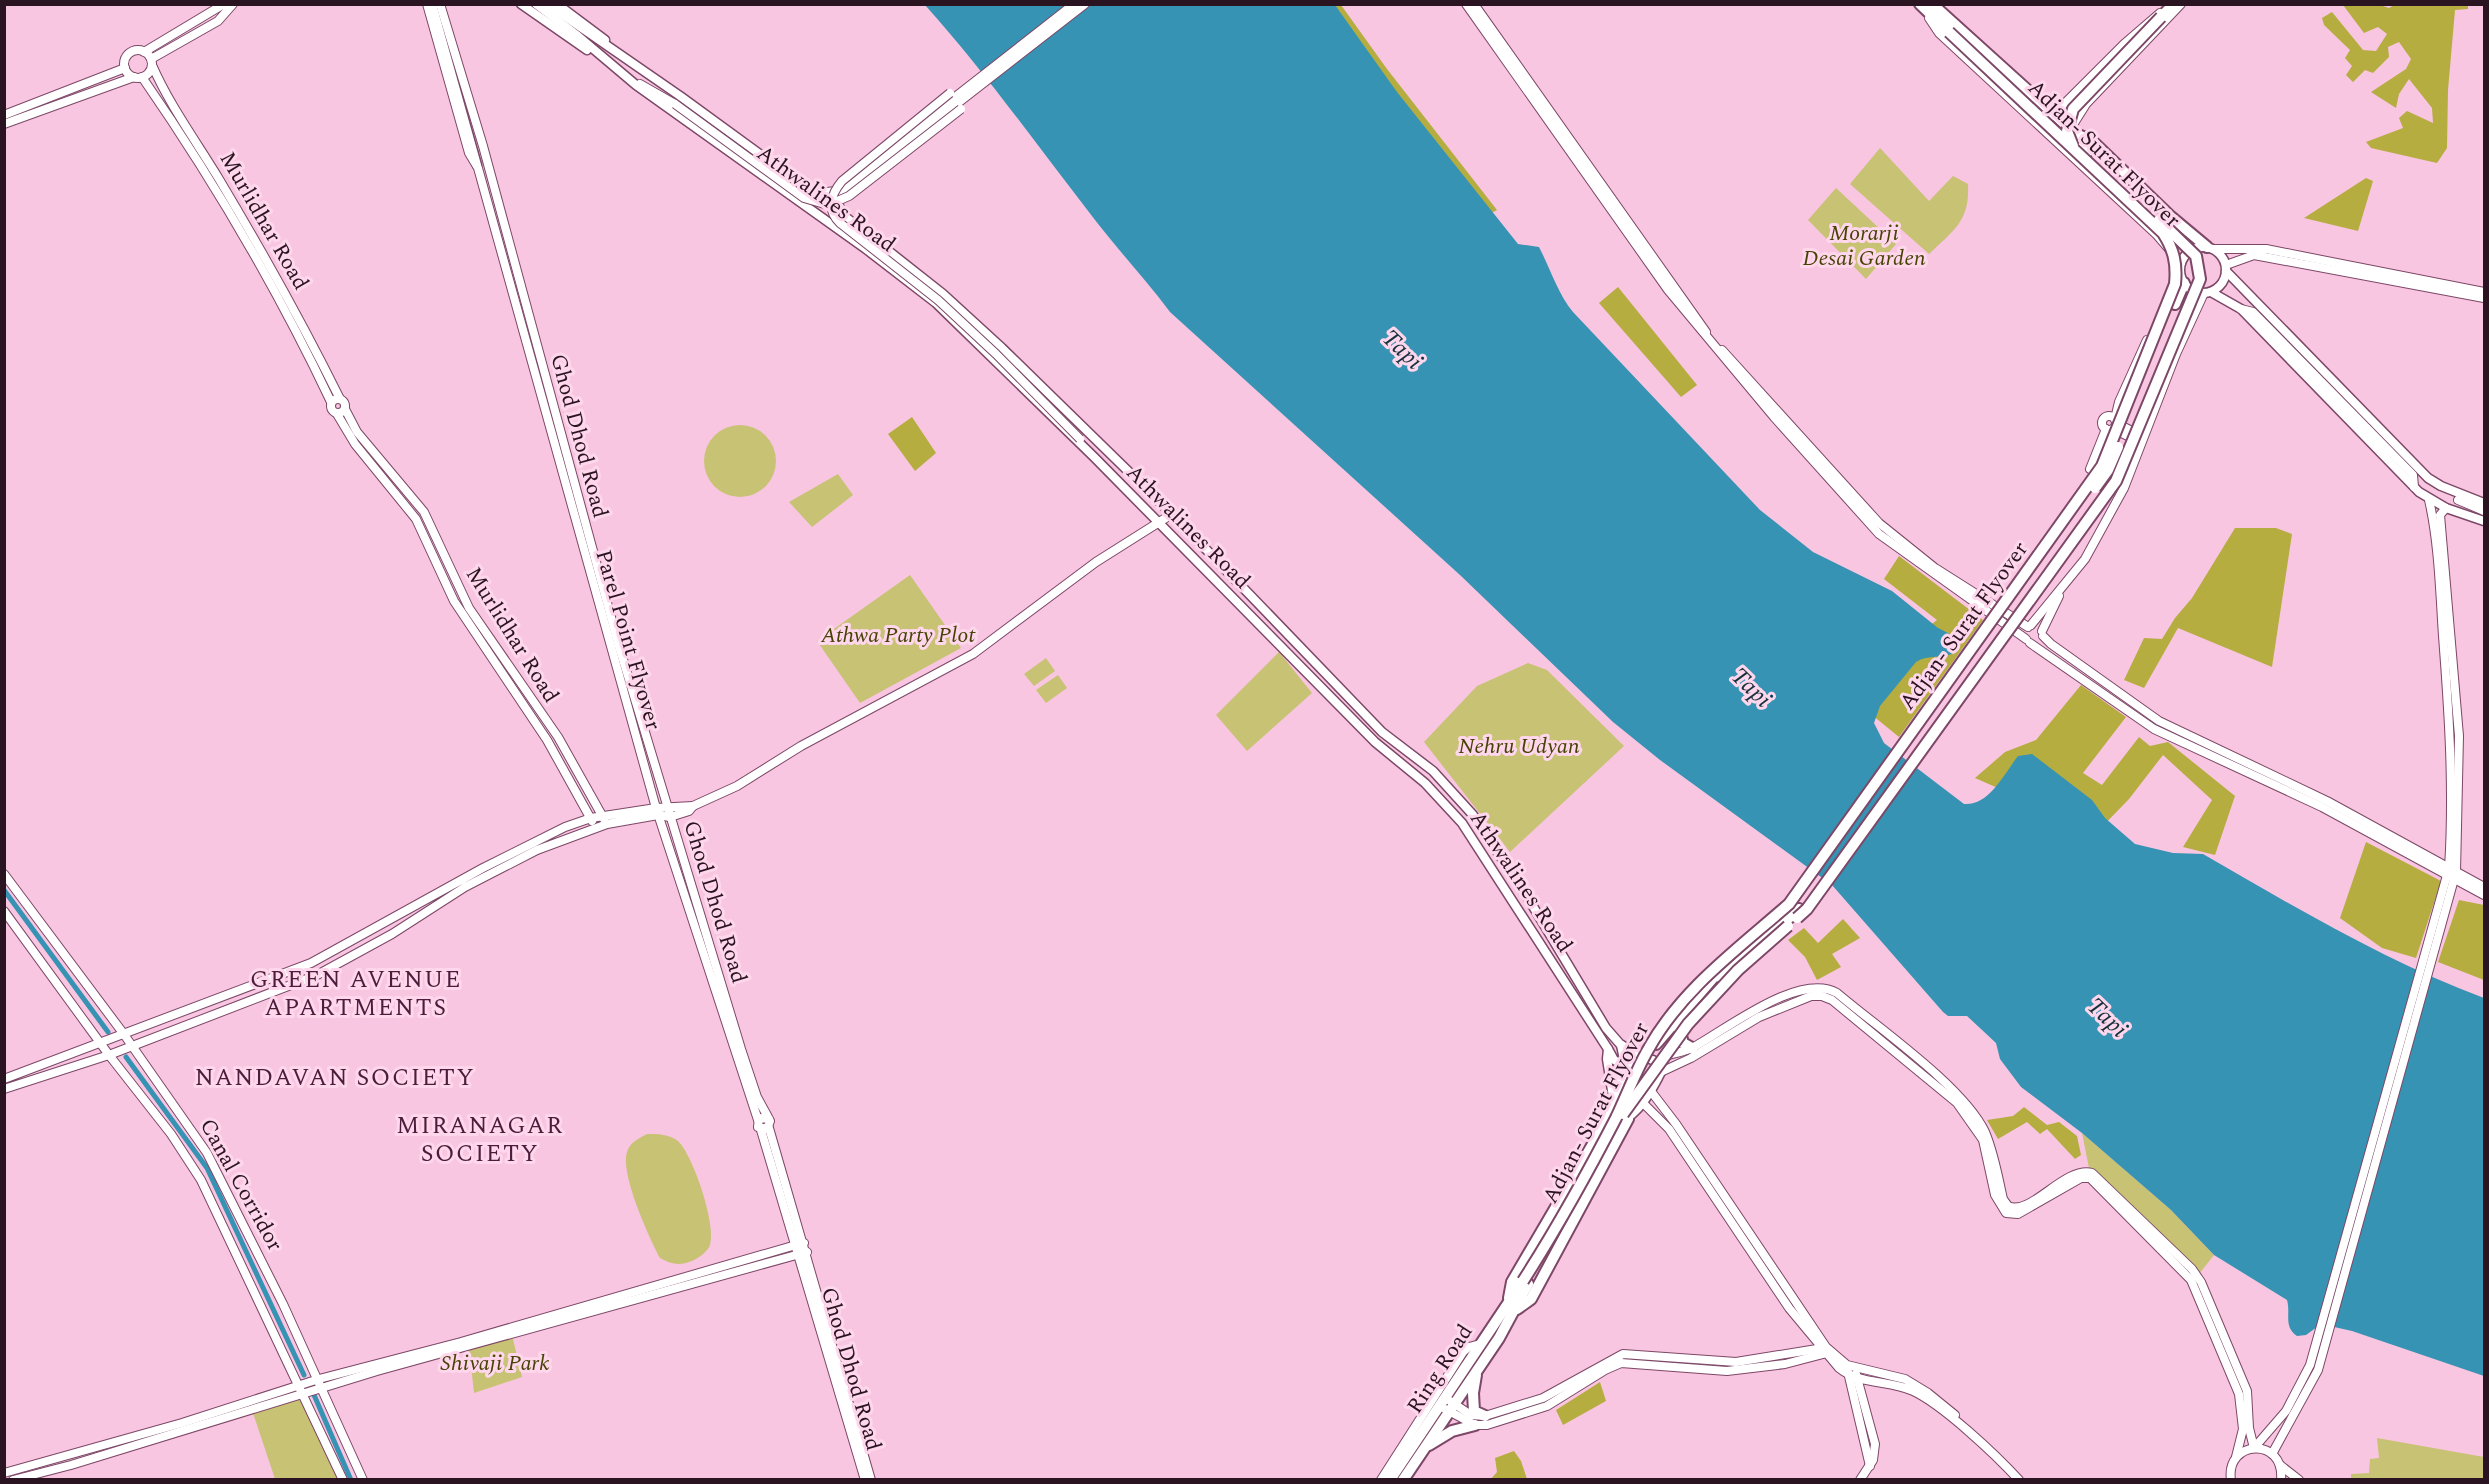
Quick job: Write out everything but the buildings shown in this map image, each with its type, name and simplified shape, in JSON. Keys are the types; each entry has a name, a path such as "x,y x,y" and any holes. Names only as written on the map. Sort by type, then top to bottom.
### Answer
{"highway":[{"name":"Adjan- Surat Flyover","path":"1526,1283 1617,1122 1662,1058 1738,970 1807,909 2117,479 2188,309 2200,272 2196,256 2189,247 1920,4"},
{"path":"2083,153 2067,131 2073,109 2173,4"},
{"path":"1933,5 2074,132 2092,141 2171,217 2210,248"},
{"name":"Adjan- Surat Flyover","path":"1526,1283 1610,1130 1649,1047 1686,999 1722,962 1788,904 2103,464 2175,285 2176,262 2163,233 2083,153 2074,132"},
{"path":"1652,1063 1671,1054 1681,1023 1736,963 1798,906 2108,470 2186,286"},
{"path":"1652,1063 1655,1045 1679,1014 1725,963 1798,906"},
{"path":"1681,1023 1681,1039 1692,1048"},
{"path":"1613,1106 1512,1282 1511,1307 1531,1299 1628,1119"},
{"name":"Ring Road","path":"1390,1479 1446,1404 1478,1369 1526,1283"},
{"name":"Ring Road","path":"1403,1479 1427,1446 1446,1404 1480,1344 1511,1307"},
{"path":"1478,1369 1472,1404 1474,1411 1485,1416"},
{"path":"1427,1446 1452,1431 1475,1425"}],"main road":[{"path":"432,4 476,162"},
{"path":"521,4 620,71"},
{"path":"536,4 618,56"},
{"path":"547,4 620,71"},
{"path":"557,4 616,50 618,56"},
{"name":"Athwalines Road","path":"618,56 680,96 843,215 943,294 1002,348 1172,514 1382,732 1433,771 1473,815 1528,898 1606,1028 1620,1044 1652,1063"},
{"name":"Athwalines Road","path":"620,71 936,303 1094,457 1375,742 1425,783 1462,823 1608,1049 1607,1059 1613,1106"},
{"path":"2484,503 2459,497 2435,483 2254,298 2210,248 2193,249 2181,267 2186,286 2208,293 2241,309 2414,487 2428,498 2450,510 2484,520"},
{"path":"880,260 888,251"},
{"path":"2208,293 2222,284 2226,268"},
{"path":"2428,498 2435,483"},
{"path":"2450,510 2459,497"},
{"path":"1166,531 1179,522"},
{"path":"1608,1049 1614,1060 1620,1063 1624,1060 1620,1044"},
{"path":"1630,1063 1652,1063 1650,1090 1628,1119 1620,1122 1613,1115 1613,1106 1630,1063"}],"street":[{"path":"125,68 125,60 129,54 136,51 144,52 224,4"},
{"path":"151,62 218,21 232,4"},
{"path":"427,4 469,153 476,162"},
{"name":"Ghod Dhod Road","path":"440,4 483,146 618,643 766,1126 865,1479"},
{"path":"843,215 838,202 841,195 1074,4"},
{"path":"803,185 820,193 835,191 1085,4"},
{"path":"1466,4 1668,290 1777,414 1879,524 1935,568 2029,626 2037,625 2051,644 2155,718 2327,801 2484,895"},
{"path":"1474,4 1707,332 1879,534 2154,729 2322,807 2452,874 2484,887"},
{"path":"1920,4 1940,33 2156,234 2181,267 2119,402 2113,425 2090,469 2124,488"},
{"path":"2040,127 2151,19 2173,4"},
{"path":"2061,146 2074,132 2076,117 2086,104 2181,4"},
{"path":"4,124 149,73 151,62 144,52"},
{"name":"Murlidhar Road","path":"151,62 172,106 214,170 276,276 336,400"},
{"path":"125,68 138,77"},
{"path":"4,115 125,68"},
{"name":"Murlidhar Road","path":"138,77 220,194 336,400 344,402 345,409 357,432 424,512 464,600 558,737 605,820"},
{"path":"634,83 675,104 804,198 828,206 849,196 961,109 970,90"},
{"path":"970,90 950,93 842,181 832,198 833,214 840,223 938,300 996,354 1080,439 1094,457"},
{"name":"Parel Point Flyover","path":"476,162 657,812 758,1120 763,1117 766,1126"},
{"path":"2210,248 2266,249 2484,292"},
{"path":"2226,268 2254,255 2484,298"},
{"path":"2071,574 2037,643 2028,641 2024,634 2029,626 2071,574 2085,559 2124,488 2141,439 2208,293"},
{"name":"Murlidhar Road","path":"336,400 331,409 337,414 355,444 416,519 454,601 551,746 595,828"},
{"path":"2119,402 2102,422 2141,439"},
{"path":"337,414 345,409"},
{"path":"2107,416 2113,425"},
{"path":"2459,497 2484,511"},
{"path":"2428,498 2439,583 2450,737 2453,809 2452,874"},
{"path":"2236,1457 2254,1448 2286,1411 2310,1365 2452,874 2459,736 2440,515 2450,510"},
{"path":"4,1078 268,982 311,963 533,841 591,818 605,820 657,812 667,808 693,806 737,786 801,746 973,654 1096,562 1172,514"},
{"path":"657,812 670,817 689,811 693,806"},
{"path":"4,1089 109,1056 316,975 392,934 490,874 537,850 595,828 605,820"},
{"name":"Canal Corridor","path":"4,874 123,1033 207,1153 321,1383 363,1479"},
{"path":"2272,1454 2318,1370 2444,901"},
{"path":"4,911 109,1056 171,1134 201,1180 343,1479"},
{"path":"1671,1054 1692,1048 1755,1010 1812,987 1830,989 1939,1078 1970,1109 1988,1139 2003,1199 2008,1206 2021,1207 2077,1173 2085,1171 2100,1178 2198,1277 2247,1391 2249,1428 2254,1448"},
{"path":"1652,1063 1811,996 1822,996 1832,1000 1957,1103 1983,1140 1995,1195 2006,1213 2018,1214 2081,1178 2090,1178 2185,1272 2201,1301 2239,1394 2242,1429 2232,1465 2231,1479"},
{"path":"1650,1090 1676,1124 1826,1350 1851,1366 1899,1377 1921,1388 1966,1425 1968,1432"},
{"path":"1642,1102 1669,1129 1789,1308 1812,1338 1853,1376 1913,1390 1968,1432 2019,1479"},
{"path":"13,1479 70,1465 321,1383 800,1244"},
{"path":"321,1383 803,1253 871,1479"},
{"path":"1803,1351 1810,1346 1812,1338"},
{"path":"1381,1479 1463,1352 1469,1347 1480,1344"},
{"path":"1446,1404 1471,1414 1485,1416 1543,1398 1623,1354 1736,1362 1803,1351 1826,1350"},
{"path":"1446,1404 1475,1425 1486,1425 1547,1406 1605,1370 1622,1363 1727,1371 1785,1364 1826,1350"},
{"path":"1851,1366 1870,1467 1860,1479"},
{"path":"4,1473 299,1390"},
{"path":"2254,1448 2272,1454 2280,1465 2299,1479"},
{"path":"2280,1465 2281,1479"}],"green space":[{"path":"1880,148 1929,201 1953,176 1968,184 1966,207 1959,224 1929,254 1850,184"},
{"name":"Morarji Desai Garden","path":"1836,188 1896,244 1866,279 1808,220"},
{"path":"740,425 760,431 770,441 776,461 770,481 760,491 740,497 720,491 710,481 704,461 710,441 720,431"},
{"path":"838,474 853,495 812,527 789,502"},
{"name":"Athwa Party Plot","path":"910,575 961,648 860,703 817,641"},
{"path":"1279,652 1312,693 1247,751 1216,715"},
{"path":"1046,658 1055,671 1034,686 1024,674"},
{"name":"Nehru Udyan","path":"1528,663 1547,670 1624,746 1510,852 1424,742 1477,686"},
{"path":"1058,675 1067,688 1046,703 1036,690"},
{"path":"2082,1133 2171,1210 2214,1255 2199,1274 2089,1168"},
{"path":"647,1134 659,1134 678,1141 697,1175 707,1207 711,1236 708,1249 689,1262 677,1264 660,1258 631,1190 626,1162 627,1152 632,1143"},
{"name":"Shivaji Park","path":"512,1335 522,1377 474,1393 469,1347"},
{"path":"301,1398 339,1479 275,1479 253,1413"},
{"path":"2377,1438 2484,1457 2484,1479 2351,1479 2351,1474 2369,1473 2370,1459 2379,1458"}],"shaded area":[{"path":"2396,4 2468,5 2468,9 2455,10 2448,90 2447,148 2437,163 2371,148 2366,142 2403,128 2399,118 2407,111 2433,123 2432,108 2409,79 2399,94 2396,108 2371,92 2406,69 2411,59 2399,42 2388,47 2389,57 2373,73 2365,70 2353,82 2346,75 2352,66 2345,58 2350,50 2324,25 2322,18 2332,12 2363,50 2376,51 2387,34 2378,27 2364,33 2343,5 2380,5 2389,8"},
{"path":"1326,5 1341,5 1387,69 1497,210 1486,216"},
{"path":"2366,178 2373,181 2358,231 2304,218"},
{"path":"1618,287 1697,385 1681,397 1599,303"},
{"path":"912,417 936,453 915,471 888,434"},
{"path":"2235,528 2276,528 2292,534 2272,667 2178,628 2144,688 2124,680 2144,638 2162,639 2175,618 2192,598"},
{"path":"1899,556 1983,620 1899,737 1844,692 1937,620 1884,579"},
{"path":"2081,685 2126,717 2083,773 2102,785 2139,737 2150,746 2168,742 2235,796 2215,855 2183,847 2212,800 2163,755 2129,799 2097,832 1975,778 2005,752 2036,740"},
{"path":"2366,842 2441,881 2416,958 2382,948 2340,918"},
{"path":"2459,900 2484,905 2484,980 2438,962"},
{"path":"1843,919 1860,938 1832,954 1841,967 1817,980 1805,957 1788,940 1804,928 1818,943"},
{"path":"2024,1107 2047,1125 2059,1122 2077,1136 2081,1155 2075,1159 2047,1129 2040,1134 2027,1122 1998,1139 1987,1120 2013,1116"},
{"path":"1600,1382 1606,1401 1563,1425 1556,1410"},
{"path":"1514,1451 1521,1461 1527,1479 1491,1479 1497,1472 1495,1458"}],"water":[{"name":"Tapi","path":"925,5 1335,5 1397,92 1518,244 1539,247 1573,312 1760,510 1813,552 1892,591 1938,628 1954,636 1958,644 1957,652 1916,662 1880,706 1874,723 1884,743 1964,804 1981,800 1995,788 2018,756 2032,754 2092,800 2105,818 2135,844 2173,853 2203,854 2377,951 2484,998 2484,1376 2352,1331 2321,1324 2306,1335 2297,1336 2290,1328 2287,1300 2214,1255 2171,1210 2082,1133 2021,1087 2000,1059 1996,1043 1967,1016 1948,1016 1943,1012 1832,885 1660,760 1613,722 1460,575 1170,312 1095,220 991,84"}],"waterway":[{"path":"4,890 108,1032"},
{"path":"126,1057 207,1168 304,1375"},
{"path":"314,1395 351,1480"}],"district":[{"name":"GREEN AVENUE APARTMENTS","path":"356,994"},
{"name":"NANDAVAN SOCIETY","path":"335,1078"},
{"name":"MIRANAGAR SOCIETY","path":"480,1140"}]}
